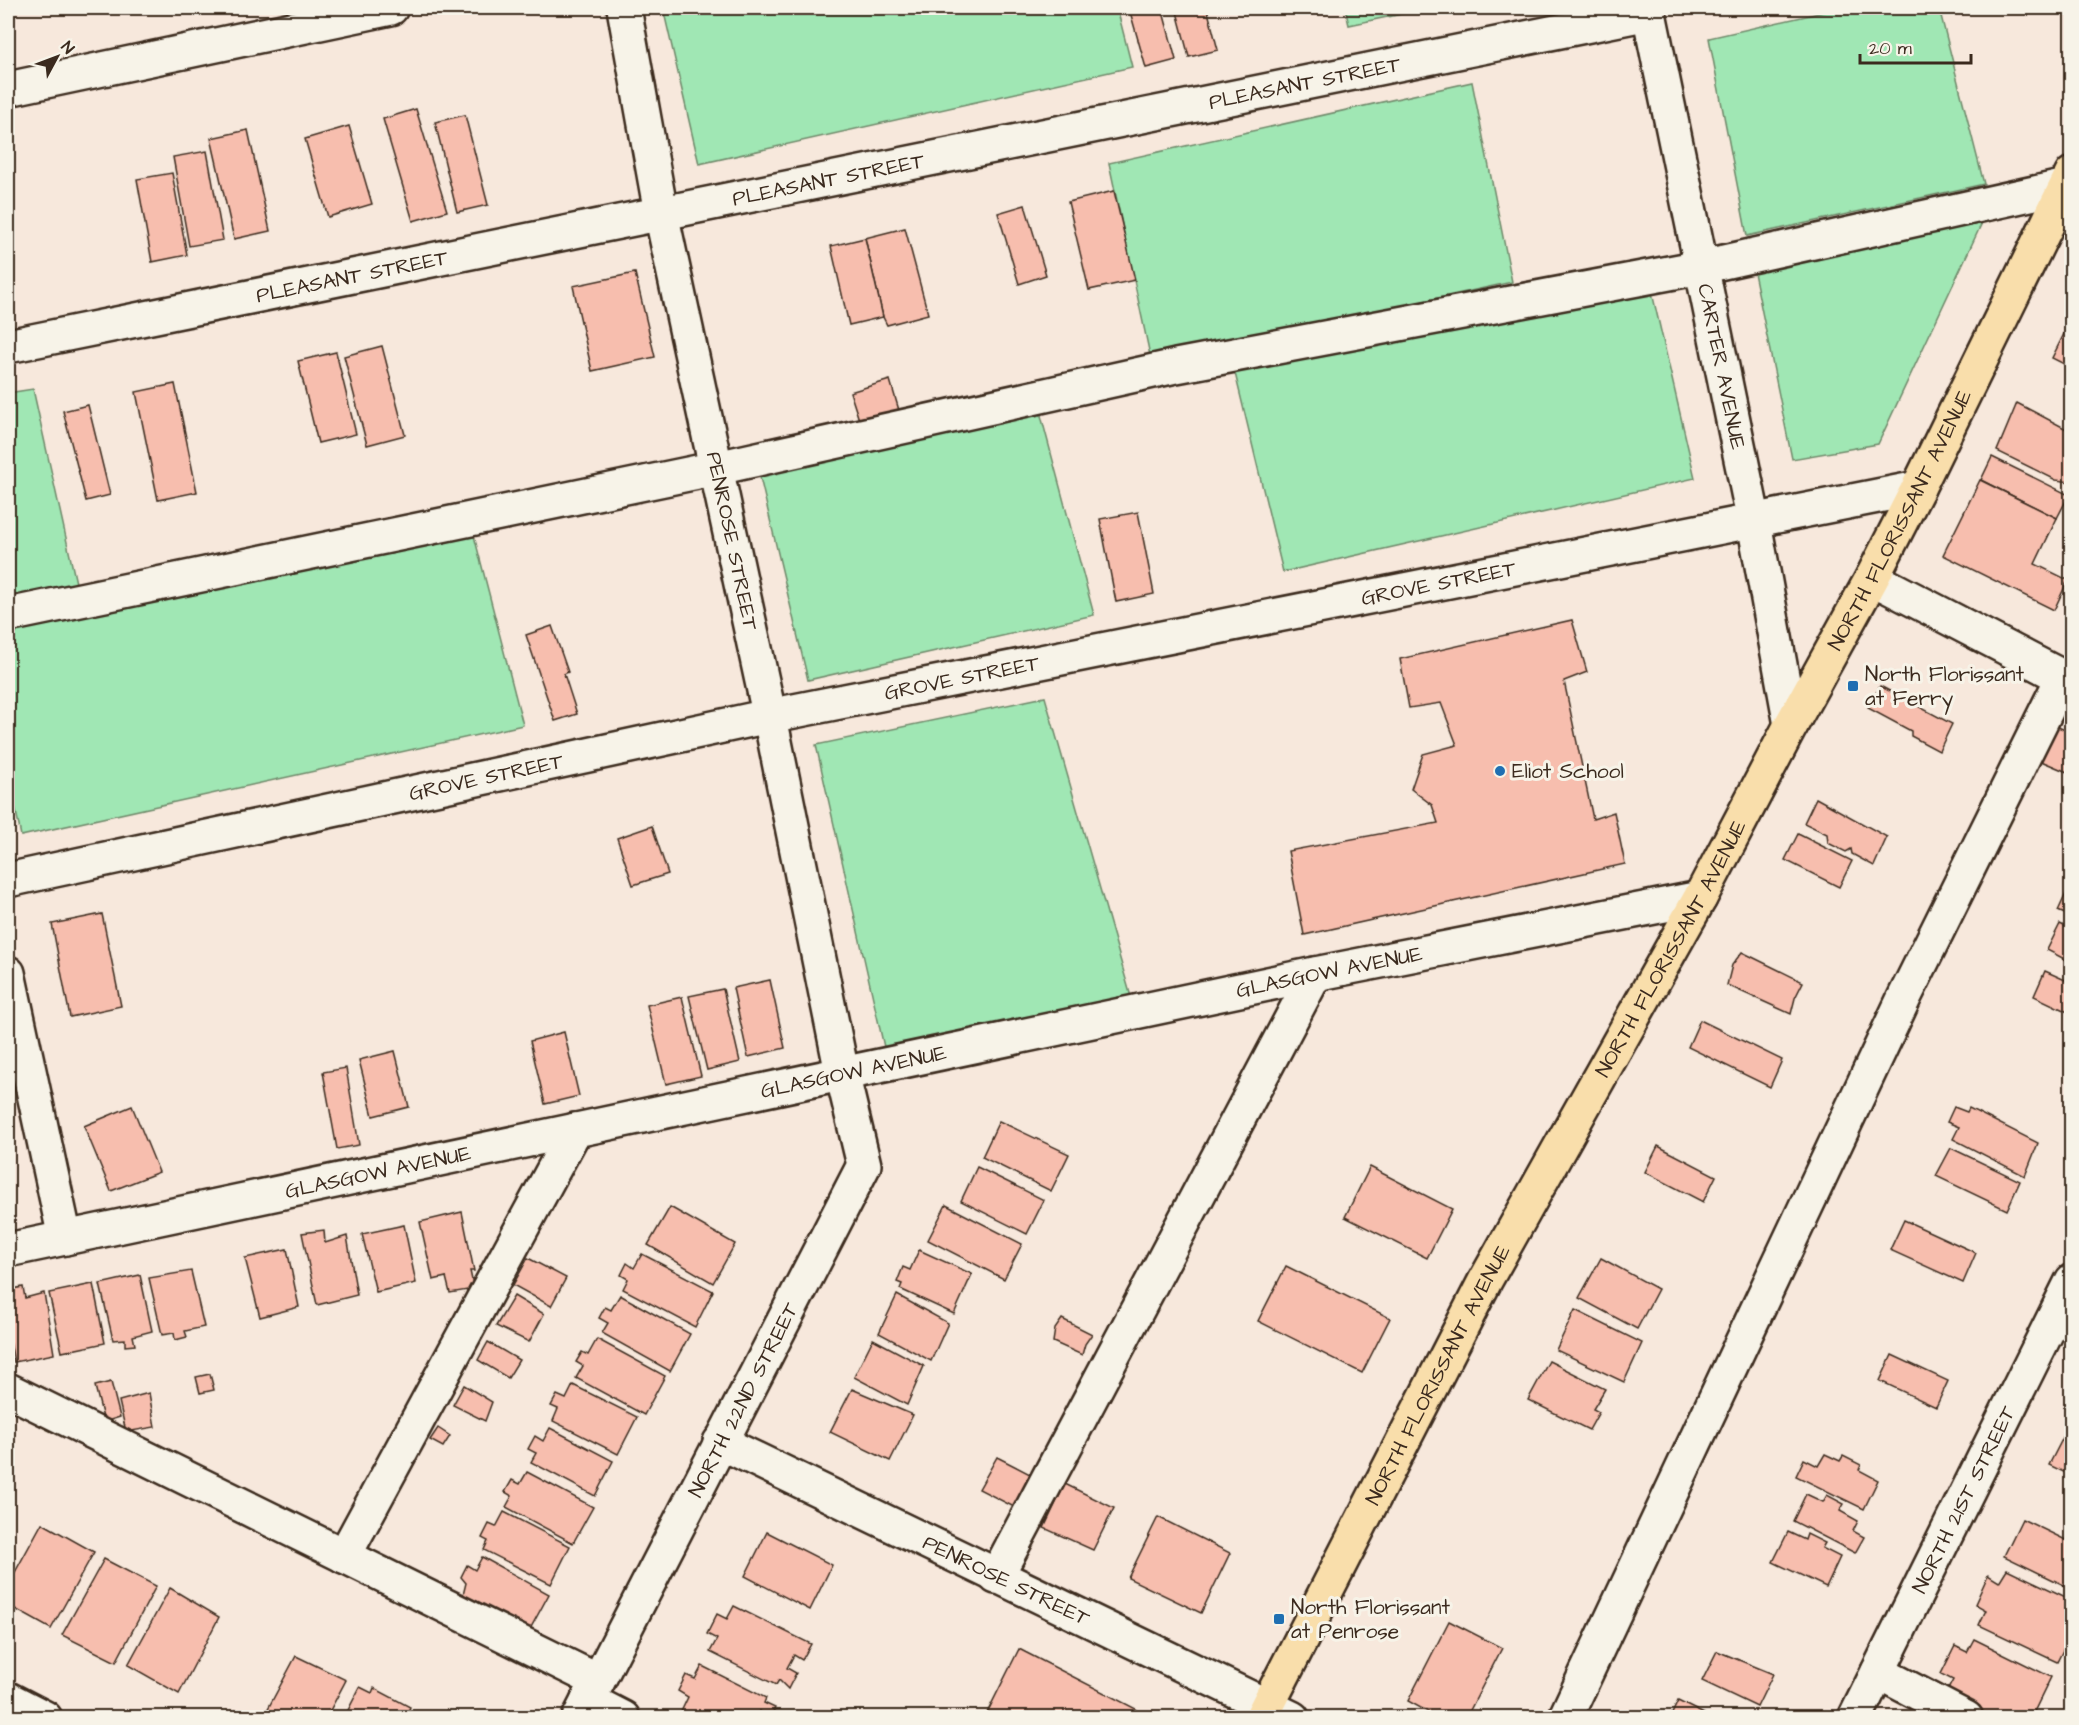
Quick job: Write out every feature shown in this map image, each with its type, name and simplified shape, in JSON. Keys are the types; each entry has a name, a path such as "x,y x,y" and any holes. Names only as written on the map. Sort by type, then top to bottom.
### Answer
{"main road":[{"name":"NORTH FLORISSANT AVENUE","path":"1273,1714 1485,1281 1700,898 1872,578 2069,180"}],"street":[{"path":"8,89 391,8"},
{"name":"PENROSE STREET","path":"624,8 662,213 842,1073"},
{"name":"PLEASANT STREET","path":"8,346 1649,10"},
{"name":"CARTER AVENUE","path":"1649,10 1754,522 1791,725"},
{"path":"8,615 717,468 1176,366 1701,267 2069,180"},
{"name":"GROVE STREET","path":"8,880 769,716 1918,488"},
{"path":"1565,1718 1905,996 2067,679 1872,578"},
{"name":"GLASGOW AVENUE","path":"8,1250 1315,974 1700,898"},
{"path":"8,973 65,1238"},
{"path":"996,1577 1315,974"},
{"name":"NORTH 22ND STREET","path":"588,1699 864,1165 842,1073"},
{"path":"344,1556 575,1130"},
{"name":"NORTH 21ST STREET","path":"1855,1718 2072,1281"},
{"path":"8,1390 344,1556 623,1718"},
{"name":"PENROSE STREET","path":"720,1442 1273,1714"},
{"path":"1878,1672 1966,1718"},
{"path":"8,1699 45,1718"}],"green space":[{"path":"663,8 1117,8 1132,67 699,164"},
{"path":"1345,8 1430,8 1349,25"},
{"path":"1841,8 1939,8 1984,184 1747,236 1709,38"},
{"path":"1472,82 1512,282 1151,360 1109,163"},
{"path":"1988,210 1878,444 1792,459 1752,263"},
{"path":"1650,284 1695,478 1283,572 1235,373"},
{"path":"33,389 76,583 8,599 8,393"},
{"path":"1039,408 1094,615 808,680 759,473"},
{"path":"472,528 523,725 21,836 8,771 8,626"},
{"path":"1045,697 1131,997 884,1047 816,745"}],"building":[{"path":"1129,8 1162,8 1176,60 1146,68"},
{"path":"1176,8 1207,8 1218,50 1189,57"},
{"path":"416,109 447,211 413,221 383,119"},
{"path":"465,115 488,205 457,212 435,122"},
{"path":"349,126 372,204 328,217 305,139"},
{"path":"248,130 270,231 234,239 211,138"},
{"path":"207,151 223,240 189,246 173,157"},
{"path":"172,173 187,255 152,262 137,179"},
{"path":"1114,191 1135,280 1089,290 1068,202"},
{"path":"1025,205 1046,275 1019,284 998,213"},
{"path":"905,228 928,314 887,325 883,317 865,238"},
{"path":"865,238 883,317 849,325 831,246"},
{"path":"635,273 655,357 592,371 573,286"},
{"path":"2065,332 2072,335 2072,368 2052,358"},
{"path":"382,346 405,435 367,445 344,356"},
{"path":"336,352 356,434 318,443 298,361"},
{"path":"890,380 901,417 862,429 850,392"},
{"path":"175,384 197,492 158,500 136,392"},
{"path":"2017,403 2072,432 2071,482 2056,480 1997,451"},
{"path":"88,405 110,495 86,501 63,411"},
{"path":"1992,457 2069,495 2057,518 1981,480"},
{"path":"1980,480 2057,518 2035,564 2068,580 2054,610 1943,555"},
{"path":"1138,512 1154,594 1116,602 1100,519"},
{"name":"Eliot School","path":"1572,620 1587,672 1564,681 1593,819 1614,812 1625,864 1304,935 1288,851 1438,823 1432,805 1411,789 1423,754 1457,745 1441,703 1409,708 1400,659"},
{"path":"552,626 568,672 564,674 577,714 555,721 526,635"},
{"path":"1880,686 1952,724 1939,751 1911,736 1911,731 1868,708"},
{"path":"2049,723 2072,733 2072,774 2034,758"},
{"path":"1816,798 1887,837 1874,866 1852,854 1851,849 1846,852 1828,843 1827,834 1804,823"},
{"path":"652,826 668,874 633,885 617,838"},
{"path":"1798,834 1852,861 1839,887 1785,860"},
{"path":"2070,885 2072,886 2072,917 2058,911"},
{"path":"102,914 121,1006 70,1017 52,924"},
{"path":"2060,924 2072,930 2072,963 2047,950"},
{"path":"1742,952 1803,982 1795,998 1791,1014 1727,985 1732,965"},
{"path":"2045,971 2072,983 2072,1014 2034,996"},
{"path":"770,980 785,1048 748,1057 733,988"},
{"path":"723,989 740,1062 707,1070 689,996"},
{"path":"682,997 701,1076 666,1084 647,1005"},
{"path":"1700,1020 1782,1060 1770,1087 1688,1047"},
{"path":"564,1032 579,1096 545,1104 530,1041"},
{"path":"395,1051 409,1107 373,1116 359,1060"},
{"path":"346,1068 359,1145 337,1149 323,1072"},
{"path":"132,1106 159,1172 111,1191 84,1126"},
{"path":"1954,1107 1967,1112 1969,1108 2038,1143 2025,1176 1953,1139 1959,1127 1947,1122"},
{"path":"999,1121 1069,1154 1051,1191 982,1157"},
{"path":"1658,1146 1716,1176 1703,1202 1645,1172"},
{"path":"1951,1148 2020,1181 2007,1210 1936,1176"},
{"path":"977,1167 1044,1200 1027,1234 961,1201"},
{"path":"1370,1167 1452,1209 1427,1258 1345,1217"},
{"path":"946,1205 1022,1244 1004,1279 928,1240"},
{"path":"670,1207 735,1244 713,1283 648,1245"},
{"path":"462,1212 474,1271 470,1271 474,1289 450,1293 446,1277 433,1280 420,1222"},
{"path":"1904,1220 1976,1253 1963,1283 1890,1250"},
{"path":"404,1225 416,1283 376,1292 362,1234"},
{"path":"324,1230 325,1243 347,1236 357,1295 317,1305 302,1233"},
{"path":"287,1249 299,1307 260,1317 245,1258"},
{"path":"919,1250 972,1274 954,1314 900,1289 902,1284 897,1282 903,1267 910,1270"},
{"path":"642,1254 713,1291 695,1327 623,1289 628,1279 621,1275 627,1263 634,1268"},
{"path":"528,1258 566,1278 551,1306 513,1285"},
{"path":"1601,1258 1658,1289 1637,1329 1579,1298"},
{"path":"1286,1266 1390,1318 1362,1373 1258,1321"},
{"path":"191,1271 204,1327 185,1331 187,1337 175,1340 174,1333 162,1335 149,1278"},
{"path":"140,1275 152,1331 133,1336 135,1345 125,1346 125,1339 113,1340 100,1284"},
{"path":"93,1284 105,1343 62,1352 49,1293"},
{"path":"23,1287 25,1298 44,1293 54,1354 14,1362 8,1331 8,1290"},
{"path":"620,1295 690,1334 670,1371 602,1333 608,1323 599,1318 605,1307 611,1310"},
{"path":"897,1295 948,1323 931,1361 879,1333"},
{"path":"514,1296 544,1314 529,1342 496,1326"},
{"path":"1575,1310 1642,1343 1624,1382 1556,1350"},
{"path":"1062,1319 1092,1334 1085,1344 1082,1355 1053,1342 1055,1329"},
{"path":"597,1339 665,1376 644,1415 576,1378 583,1366 576,1362 582,1352 588,1355"},
{"path":"873,1339 924,1366 907,1405 854,1377"},
{"path":"488,1342 519,1360 508,1378 478,1360"},
{"path":"1892,1355 1948,1381 1936,1407 1880,1381"},
{"path":"1549,1361 1605,1389 1593,1409 1599,1412 1589,1430 1528,1400"},
{"path":"210,1374 214,1390 200,1393 196,1377"},
{"path":"111,1382 120,1417 104,1422 95,1386"},
{"path":"464,1385 492,1402 485,1421 453,1405"},
{"path":"573,1385 637,1417 618,1454 553,1421 558,1409 551,1406 557,1395 566,1399"},
{"path":"852,1389 913,1415 890,1461 830,1432"},
{"path":"149,1393 155,1427 126,1432 119,1401"},
{"path":"2072,1420 2072,1476 2049,1465"},
{"path":"438,1428 450,1436 443,1447 430,1440"},
{"path":"550,1428 613,1461 595,1496 531,1462 536,1453 528,1449 535,1436 543,1441"},
{"path":"1825,1454 1840,1461 1843,1456 1861,1465 1859,1470 1878,1480 1864,1509 1796,1476 1804,1459 1818,1466"},
{"path":"997,1457 1030,1474 1014,1507 979,1489"},
{"path":"527,1472 593,1507 573,1543 506,1507 512,1496 505,1492 512,1480 520,1484"},
{"path":"1065,1484 1114,1508 1093,1550 1044,1528"},
{"path":"1806,1494 1823,1502 1827,1495 1844,1504 1840,1511 1858,1521 1853,1531 1864,1537 1855,1553 1793,1521"},
{"path":"504,1512 570,1546 551,1584 484,1550 488,1541 482,1538 489,1524 496,1527"},
{"path":"1158,1517 1230,1553 1201,1613 1128,1578"},
{"path":"2022,1519 2072,1543 2072,1589 2004,1556"},
{"path":"42,1523 94,1552 51,1629 8,1605 8,1585"},
{"path":"767,1532 832,1565 810,1610 745,1576"},
{"path":"1788,1532 1805,1540 1807,1534 1825,1543 1822,1548 1840,1557 1826,1587 1773,1562"},
{"path":"482,1557 549,1594 529,1631 463,1595 466,1583 461,1577 467,1565 475,1570"},
{"path":"104,1559 156,1586 116,1662 62,1635"},
{"path":"2007,1569 2072,1600 2072,1632 2057,1662 1979,1625 1986,1610 1975,1604 1988,1575 1999,1582"},
{"path":"170,1588 219,1617 179,1694 128,1665"},
{"path":"734,1606 811,1644 802,1660 794,1655 787,1668 796,1673 788,1689 779,1680 776,1685 710,1652 717,1639 707,1634 717,1614 727,1619"},
{"path":"1449,1621 1502,1648 1466,1718 1439,1718 1408,1701"},
{"path":"1974,1639 2051,1677 2031,1718 1993,1718 1945,1695 1953,1680 1941,1674 1955,1646 1967,1652"},
{"path":"1019,1649 1136,1709 1132,1718 997,1718 987,1713"},
{"path":"1717,1651 1773,1674 1757,1707 1702,1681"},
{"path":"296,1656 346,1680 326,1718 263,1718"},
{"path":"702,1666 766,1698 764,1703 775,1708 770,1717 759,1711 756,1718 686,1718 680,1714 688,1697 678,1691 686,1675 695,1679"},
{"path":"360,1687 372,1693 374,1688 410,1707 405,1718 344,1718"},
{"path":"1678,1701 1712,1718 1670,1718"}],"place":[{"name":"North Florissant at Ferry","path":"1853,686"},
{"name":"Eliot School","path":"1500,771"},
{"name":"North Florissant at Penrose","path":"1279,1619"}]}
